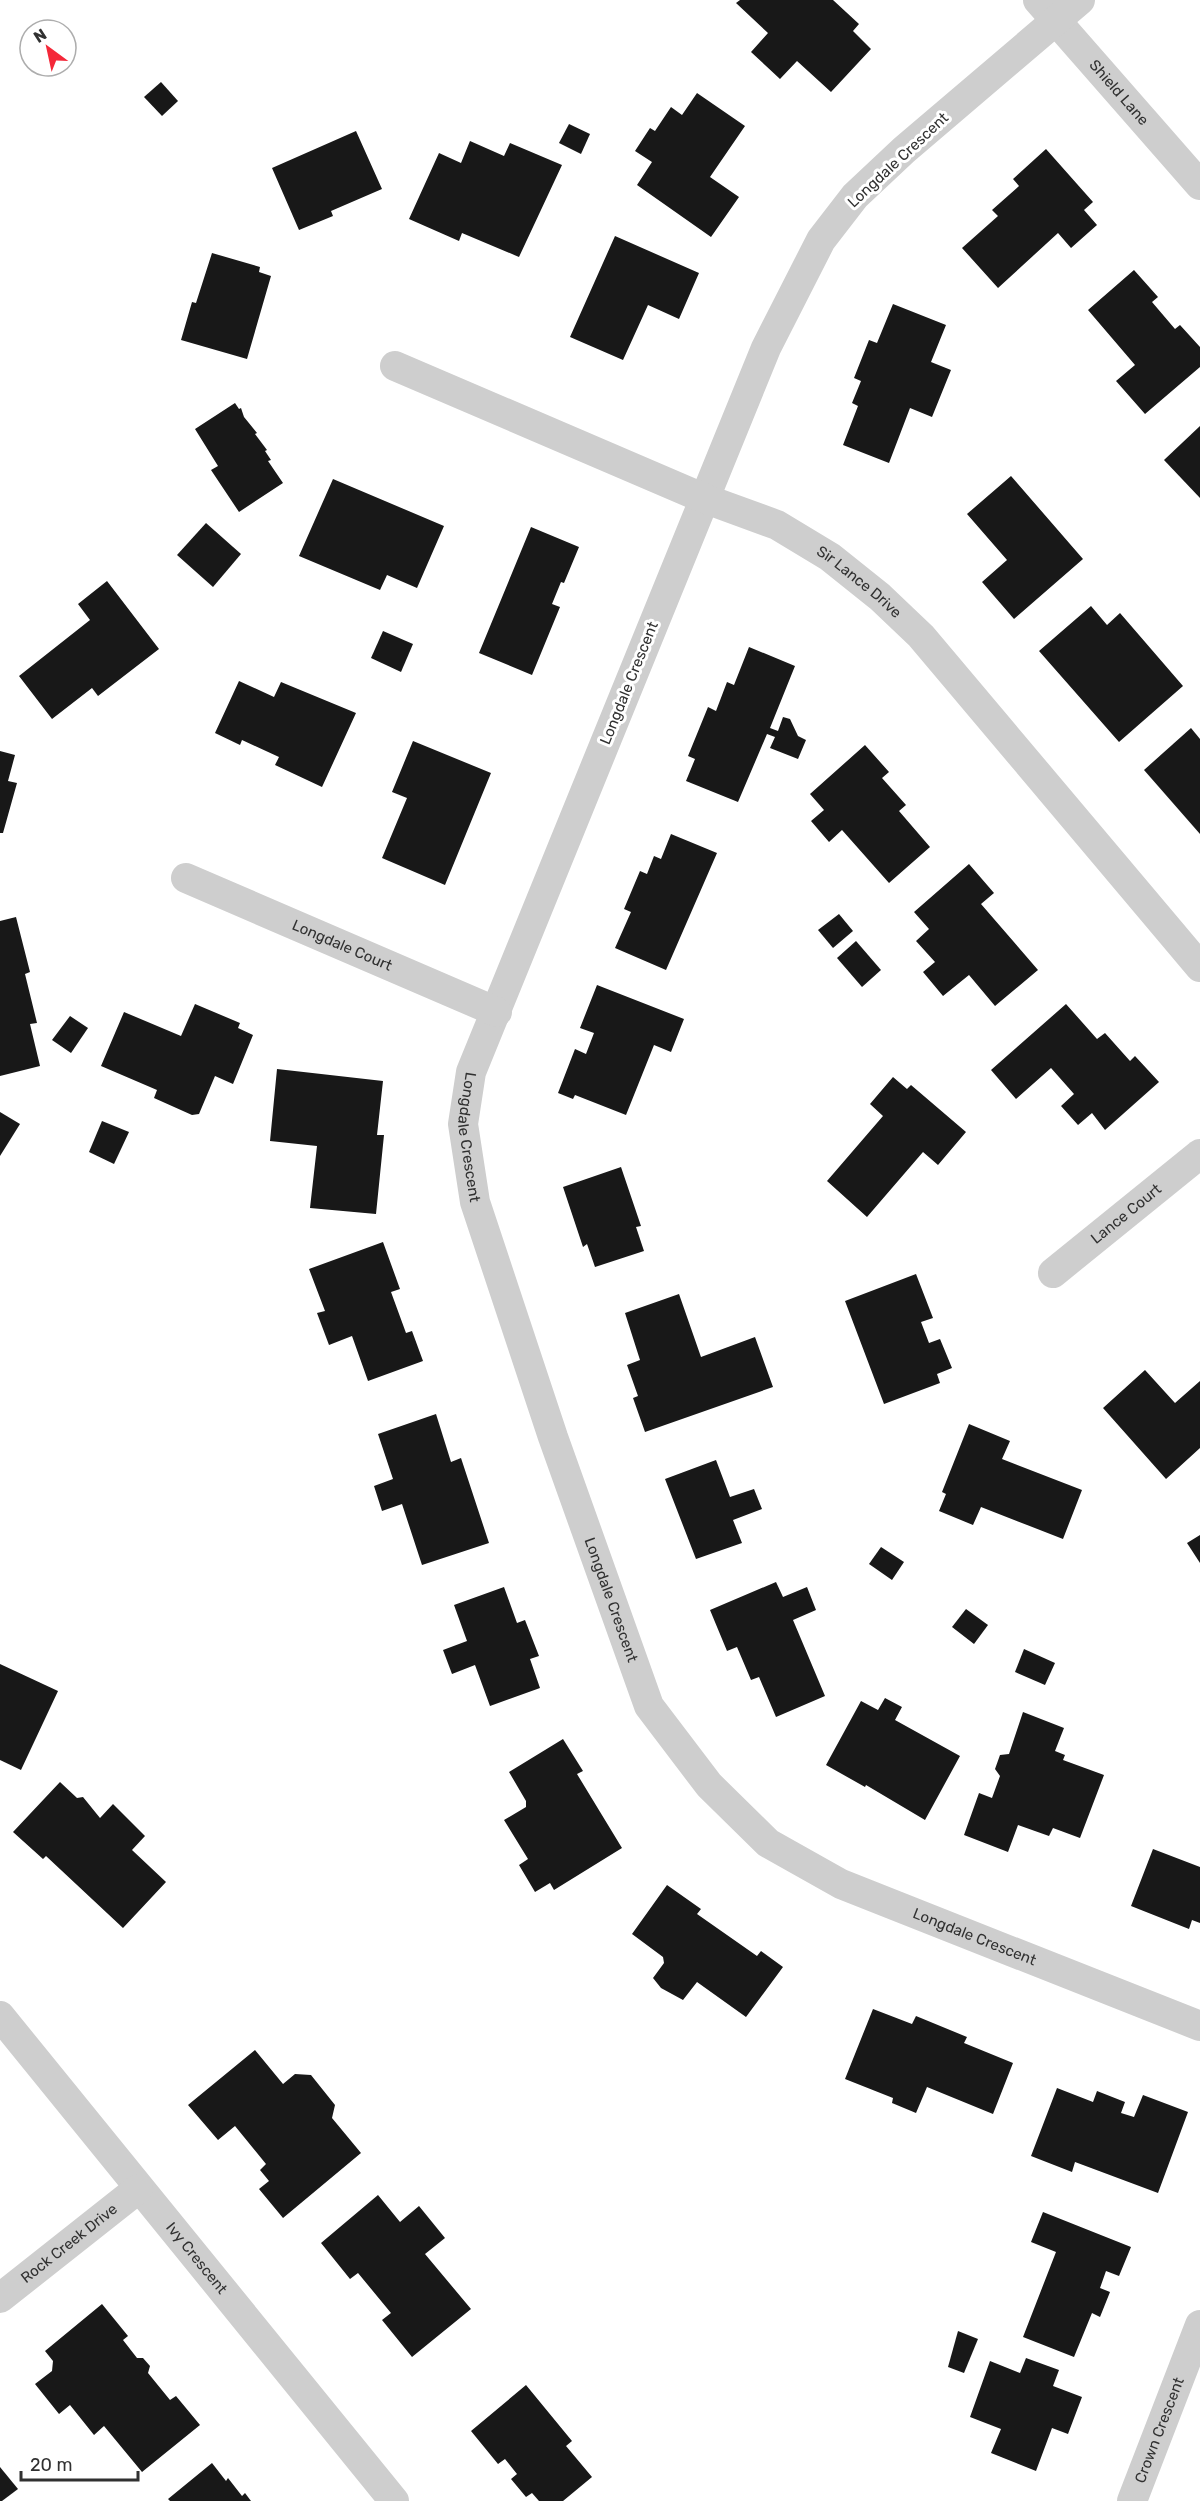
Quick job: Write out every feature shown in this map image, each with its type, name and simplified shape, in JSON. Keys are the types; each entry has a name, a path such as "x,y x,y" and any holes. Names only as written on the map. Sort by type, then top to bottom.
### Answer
{"street":[{"name":"Longdale Crescent","path":"1080,0 1047,10 855,196 822,240 766,348 703,498 471,1072 463,1124 475,1202 553,1437 650,1706 709,1785 768,1843 841,1884 1200,2026"},
{"name":"Shield Lane","path":"1047,10 1200,185"},
{"name":"Sir Lance Drive","path":"395,366 703,498 777,525 830,557 880,597 921,636 1200,967"},
{"name":"Longdale Court","path":"186,878 497,1012"},
{"name":"Lance Court","path":"1053,1273 1200,1154"},
{"name":"Ivy Crescent","path":"0,2016 138,2189 394,2501"},
{"name":"Rock Creek Drive","path":"0,2298 138,2189"},
{"name":"Crown Crescent","path":"1132,2501 1200,2325"}],"building":[{"path":"740,0 833,0 859,24 853,31 871,49 831,92 797,61 780,79 751,52 768,33 736,3"},
{"path":"161,82 178,101 162,116 144,97"},
{"path":"697,93 745,126 710,177 739,197 711,237 637,185 652,162 635,151 650,128 655,131 671,107 682,115"},
{"path":"569,124 590,134 581,154 559,143"},
{"path":"356,131 382,189 331,211 333,216 299,230 272,168"},
{"path":"470,141 504,156 510,143 562,165 519,257 462,233 459,241 409,219 439,153 461,163"},
{"path":"1046,149 1093,202 1084,210 1097,225 1071,248 1058,233 998,288 962,248 998,216 992,210 1019,186 1013,179"},
{"path":"615,236 699,273 679,319 648,305 623,360 570,337"},
{"path":"212,253 260,267 259,272 271,276 247,359 181,340 192,302 196,303"},
{"path":"1134,270 1158,297 1152,302 1175,329 1180,325 1200,347 1200,367 1145,414 1116,381 1135,365 1088,310"},
{"path":"893,304 946,325 931,362 951,370 932,417 910,408 889,463 843,445 858,406 852,403 861,381 854,378 869,340 877,343"},
{"path":"235,403 239,409 241,408 244,417 257,433 255,434 267,450 265,451 271,460 268,461 283,483 239,512 211,470 218,466 195,429"},
{"path":"1200,426 1200,498 1164,460"},
{"path":"1011,476 1083,559 1014,619 982,582 1007,560 967,514"},
{"path":"333,479 444,526 417,588 387,575 380,590 299,556"},
{"path":"206,523 241,554 213,587 177,555"},
{"path":"531,527 579,547 564,583 561,582 552,604 560,607 532,675 479,653"},
{"path":"107,581 159,649 98,696 92,688 52,719 19,676 90,620 78,604"},
{"path":"1091,606 1107,625 1120,613 1183,686 1119,742 1039,651"},
{"path":"383,631 413,644 401,672 371,658"},
{"path":"749,647 795,666 770,728 778,731 783,717 790,719 798,736 806,740 798,759 770,748 775,737 767,734 738,802 686,781 695,759 688,756 708,707 716,711 727,682 734,685"},
{"path":"239,681 274,697 281,682 356,713 322,787 275,765 279,757 242,740 240,745 215,733"},
{"path":"1191,728 1200,739 1200,834 1144,770"},
{"path":"413,741 491,773 445,885 382,858 407,798 392,792"},
{"path":"865,745 889,772 882,778 906,805 899,811 930,847 889,883 842,830 829,842 811,821 824,810 810,794"},
{"path":"0,751 15,755 8,781 17,783 3,833 0,833"},
{"path":"671,834 717,853 666,970 615,948 631,912 624,909 640,871 647,874 654,856 661,859"},
{"path":"969,864 994,893 981,904 1038,970 995,1006 969,975 943,996 923,972 935,962 916,941 929,929 914,912"},
{"path":"839,914 853,931 833,948 818,930"},
{"path":"16,917 30,972 25,974 37,1023 30,1024 40,1066 0,1076 0,921"},
{"path":"856,941 881,970 862,987 837,958"},
{"path":"597,985 684,1019 671,1052 654,1045 626,1115 575,1095 573,1099 558,1093 575,1049 586,1054 594,1033 580,1028"},
{"path":"195,1004 240,1023 238,1028 253,1035 233,1084 215,1076 199,1114 192,1115 154,1098 157,1090 101,1066 124,1012 181,1036"},
{"path":"1066,1004 1097,1039 1105,1033 1130,1061 1135,1056 1159,1082 1105,1130 1092,1113 1078,1125 1061,1106 1074,1094 1051,1068 1016,1099 991,1070"},
{"path":"70,1016 88,1028 71,1053 52,1040"},
{"path":"277,1069 383,1081 377,1135 384,1135 376,1214 310,1208 317,1146 270,1141"},
{"path":"893,1077 907,1089 911,1085 966,1132 938,1165 923,1152 867,1217 827,1181 883,1116 870,1104"},
{"path":"0,1112 20,1124 0,1156"},
{"path":"102,1121 129,1132 114,1164 89,1152"},
{"path":"621,1167 641,1226 636,1227 644,1251 595,1267 587,1244 583,1247 563,1187"},
{"path":"383,1242 400,1289 391,1292 406,1333 412,1331 423,1361 368,1381 352,1336 329,1345 317,1313 325,1311 309,1269"},
{"path":"916,1274 933,1318 921,1322 929,1343 940,1339 952,1368 937,1374 940,1383 884,1404 845,1301"},
{"path":"679,1294 701,1357 755,1337 773,1387 645,1432 633,1398 638,1396 627,1365 640,1360 625,1313"},
{"path":"1145,1370 1175,1403 1200,1381 1200,1448 1166,1479 1103,1408"},
{"path":"436,1414 451,1462 461,1458 489,1543 422,1565 402,1504 382,1511 374,1486 393,1479 378,1434"},
{"path":"969,1424 1010,1441 1002,1459 1082,1490 1063,1539 981,1507 973,1525 939,1511 946,1494 942,1492"},
{"path":"716,1460 730,1497 754,1489 762,1509 733,1520 742,1543 696,1559 665,1479"},
{"path":"1200,1535 1200,1563 1187,1543"},
{"path":"881,1547 904,1562 892,1580 869,1564"},
{"path":"776,1582 783,1597 807,1587 816,1610 793,1620 825,1696 776,1717 759,1677 751,1680 737,1647 727,1651 710,1610"},
{"path":"504,1587 517,1623 525,1620 539,1656 530,1659 540,1688 490,1706 475,1665 452,1674 443,1650 467,1641 454,1605"},
{"path":"966,1609 988,1625 974,1644 952,1627"},
{"path":"1024,1649 1055,1663 1045,1685 1015,1672"},
{"path":"0,1664 58,1691 21,1770 0,1760"},
{"path":"885,1698 902,1707 895,1720 960,1756 925,1820 866,1785 865,1787 826,1765 861,1701 878,1710"},
{"path":"1023,1712 1064,1728 1055,1751 1065,1755 1063,1760 1104,1775 1080,1838 1053,1828 1049,1836 1018,1825 1008,1852 964,1835 979,1793 992,1798 1000,1776 995,1769 1000,1755 1009,1754"},
{"path":"563,1739 583,1771 577,1774 622,1848 554,1890 550,1883 535,1892 519,1865 528,1859 504,1820 526,1807 526,1801 509,1772"},
{"path":"60,1782 77,1798 83,1797 100,1818 113,1804 145,1836 132,1850 166,1882 123,1928 46,1856 43,1859 13,1832"},
{"path":"1153,1849 1200,1867 1200,1923 1192,1920 1189,1929 1131,1906"},
{"path":"667,1885 701,1909 697,1914 757,1956 761,1951 783,1967 746,2017 697,1982 683,2000 661,1988 653,1978 664,1963 663,1957 632,1934"},
{"path":"873,2009 912,2024 916,2016 967,2037 964,2043 1013,2063 993,2114 927,2087 916,2113 892,2103 893,2098 845,2079"},
{"path":"255,2050 283,2084 295,2074 311,2075 335,2105 332,2118 361,2153 283,2218 259,2189 269,2181 260,2170 266,2164 235,2126 218,2140 188,2105"},
{"path":"1057,2088 1093,2102 1097,2091 1125,2102 1121,2113 1134,2117 1143,2095 1188,2112 1158,2193 1075,2162 1072,2172 1031,2156"},
{"path":"378,2195 400,2222 419,2206 445,2238 425,2254 471,2309 412,2357 382,2320 391,2313 358,2273 350,2279 321,2243"},
{"path":"1043,2212 1131,2247 1119,2276 1106,2271 1100,2288 1110,2292 1100,2317 1092,2313 1074,2357 1023,2337 1056,2252 1031,2242"},
{"path":"102,2304 128,2336 123,2340 137,2358 143,2358 150,2366 148,2373 170,2400 176,2396 200,2425 142,2472 104,2426 94,2435 70,2405 59,2414 35,2384 52,2371 53,2361 45,2351"},
{"path":"958,2331 978,2339 964,2373 948,2367"},
{"path":"1026,2358 1059,2370 1053,2386 1082,2397 1068,2434 1052,2428 1036,2471 991,2453 1001,2429 970,2417 990,2361 1020,2373"},
{"path":"526,2385 572,2441 566,2446 592,2477 563,2501 539,2501 532,2493 526,2497 511,2479 517,2474 505,2459 498,2464 471,2431"},
{"path":"212,2463 226,2481 228,2478 242,2496 245,2493 251,2501 170,2501 168,2499"},
{"path":"0,2467 18,2489 2,2501 0,2501"}]}
